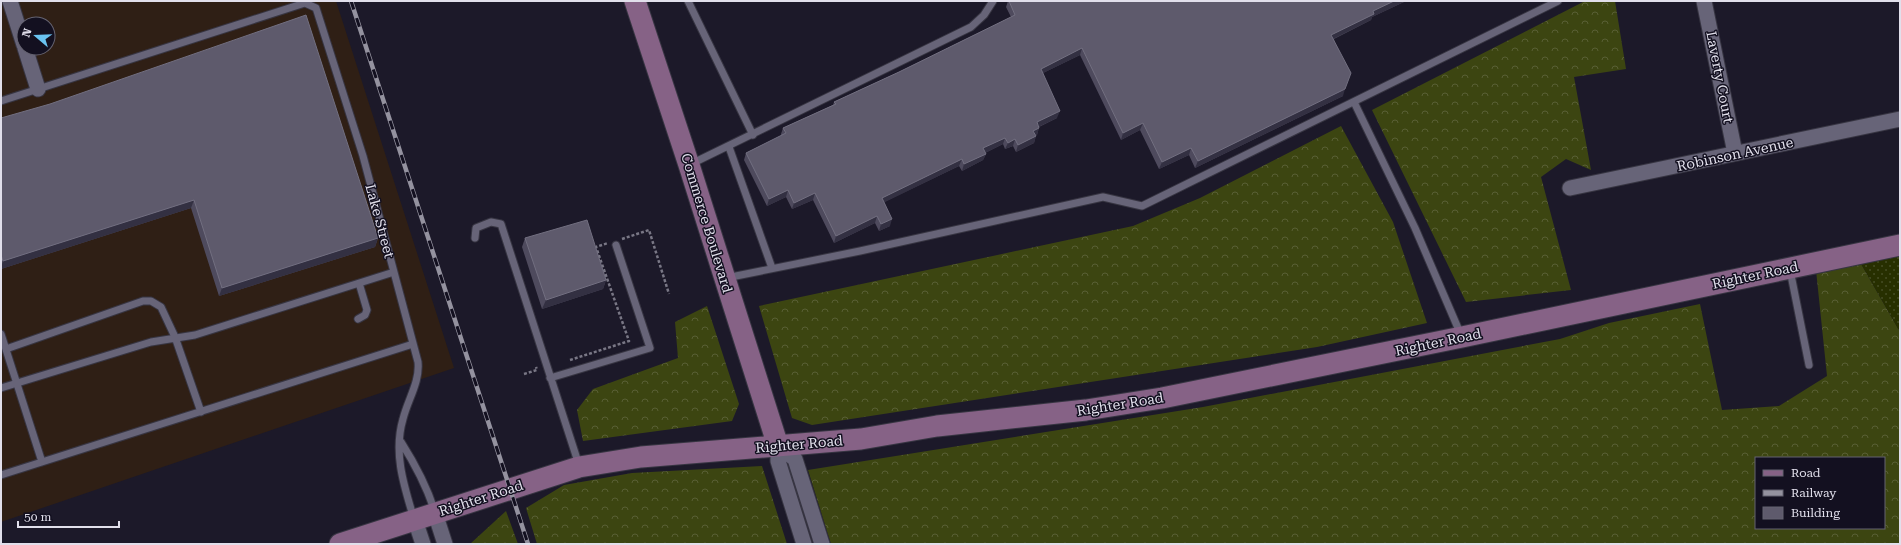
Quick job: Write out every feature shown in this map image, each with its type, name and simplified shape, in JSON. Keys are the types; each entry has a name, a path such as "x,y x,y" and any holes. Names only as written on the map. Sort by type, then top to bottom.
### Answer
{"street":[{"path":"10,1 16,21"},
{"name":"Commerce Boulevard","path":"635,1 689,165 778,446 778,461 804,544"},
{"name":"Laverty Court","path":"1704,1 1735,154"},
{"path":"27,56 38,89"},
{"name":"Robinson Avenue","path":"1570,188 1900,119"},
{"name":"Righter Road","path":"340,544 579,467 641,457 861,439 937,426 1086,410 1162,398 1900,245"},
{"path":"778,446 795,459 822,544"},
{"path":"435,513 445,544"},
{"path":"415,520 423,544"}],"lane":[{"path":"688,1 753,135"},
{"path":"689,165 971,27 984,15 993,1"},
{"path":"724,278 860,251 1103,197 1142,206 1558,1"},
{"path":"1,101 306,3"},
{"name":"Lake Street","path":"306,3 316,8 363,156 418,362 418,376 400,430 398,460 415,520"},
{"path":"1354,102 1415,228 1462,337"},
{"path":"728,147 772,268"},
{"path":"475,238 476,228 490,222 501,224 521,281 579,467"},
{"path":"550,378 650,348 616,242"},
{"path":"1789,268 1809,366"},
{"path":"1,388 151,342 195,334 394,272"},
{"path":"358,318 364,315 367,310 359,283"},
{"path":"6,349 143,301 151,301 161,307 175,337 201,412"},
{"path":"1,334 42,462"},
{"path":"1,475 413,344"},
{"path":"400,442 410,456 426,488 435,513"}],"path":[{"path":"568,360 629,341 596,247 616,242 649,230 669,294"}],"shaded area":[{"path":"1,1 336,1 454,368 1,522"}],"green space":[{"path":"1585,1 1615,1 1626,69 1574,77 1591,170 1566,159 1541,177 1571,290 1466,302 1372,110"},
{"path":"1341,126 1393,222 1427,323 1317,347 812,425 792,418 759,306 1133,226 1200,198"},
{"path":"1900,251 1900,332 1860,262"},
{"path":"1860,262 1900,332 1900,544 831,544 808,470 1203,407 1560,339 1609,323 1700,304 1722,410 1779,406 1827,376 1816,270"},
{"path":"707,306 739,404 732,421 583,441 577,410 593,389 678,358 675,322"},
{"path":"762,466 787,544 537,544 526,508 564,485 632,473"},
{"path":"506,511 518,544 470,544"}],"building":[{"path":"1009,1 1394,1 1373,11 1374,14 1331,35 1351,73 1345,89 1198,161 1191,148 1162,162 1143,123 1123,133 1082,48 1041,69 1060,111 1037,122 1039,128 1033,131 1036,136 1018,145 1015,139 1008,143 1005,138 983,148 986,154 964,164 962,159 882,198 892,219 881,224 877,216 836,236 815,193 794,203 788,190 769,199 746,153 786,133 783,128 836,104 834,102 1015,15"},
{"path":"306,15 378,238 222,288 194,200 3,261 1,255 1,118 50,104"},
{"path":"587,220 606,280 546,300 525,238"}],"railway":[{"path":"351,1 528,544"}]}
